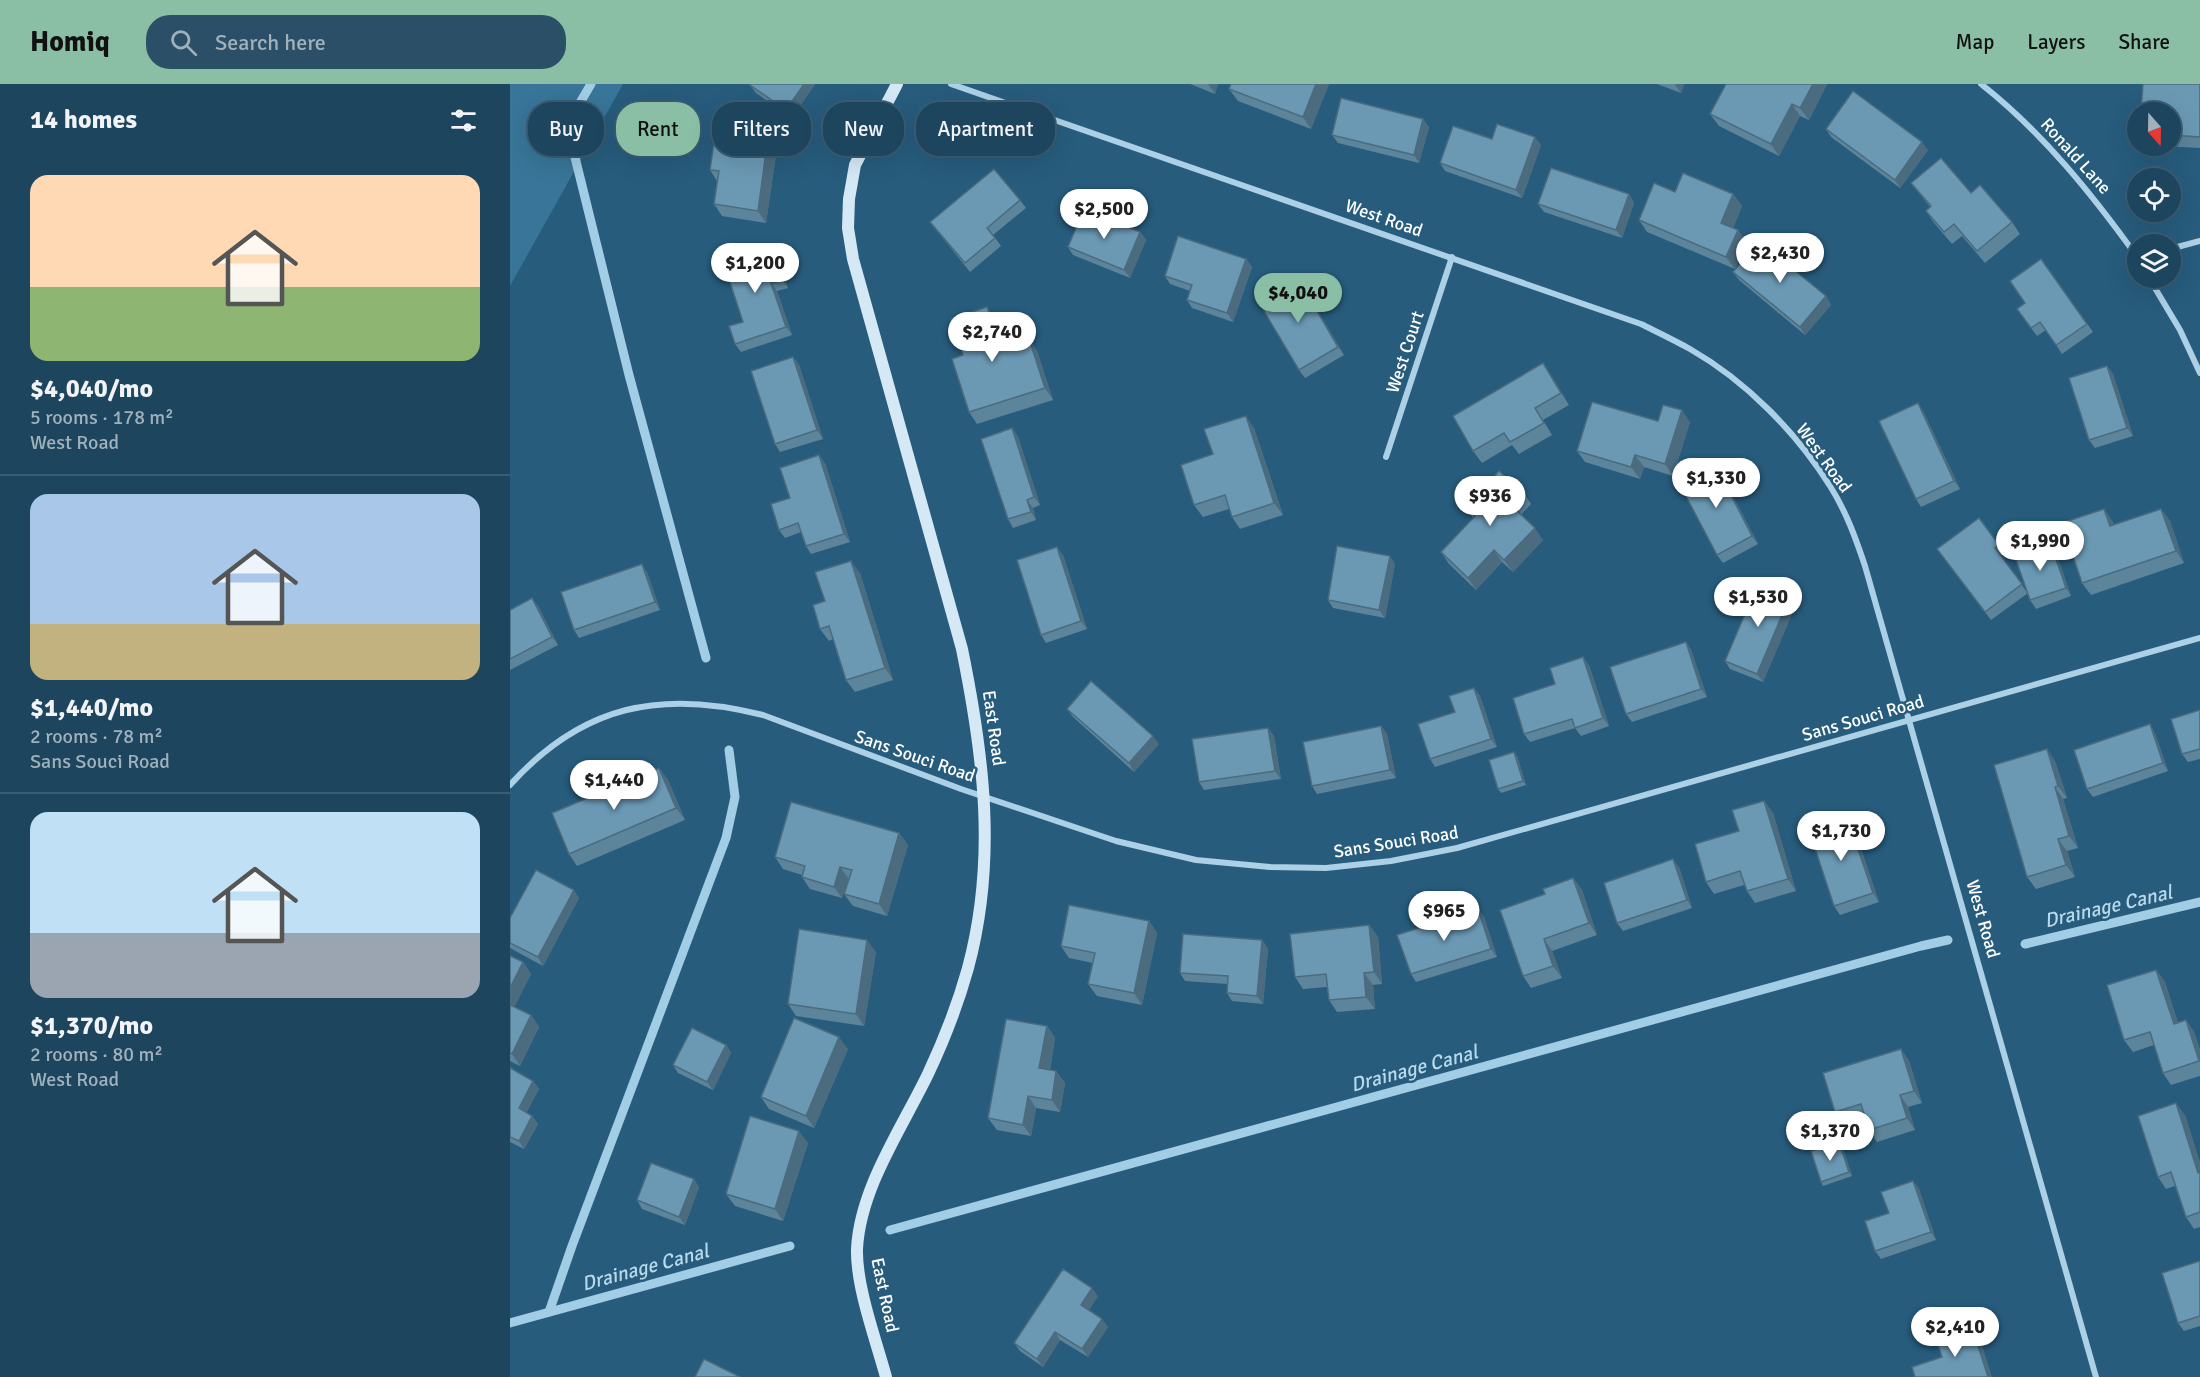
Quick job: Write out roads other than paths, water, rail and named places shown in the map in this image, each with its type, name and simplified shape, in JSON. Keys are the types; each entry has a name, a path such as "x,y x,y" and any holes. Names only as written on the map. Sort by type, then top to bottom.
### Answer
{"street":[{"name":"East Road","path":"886,1377 858,1264 859,1225 878,1173 929,1072 946,1032 968,967 986,857 985,796 972,699 962,649 853,259 848,228 849,199 855,165 897,84"},
{"name":"West Road","path":"951,84 1641,324 1691,350 1726,374 1761,403 1799,444 1831,487 1852,527 1865,566 2096,1377"},
{"name":"Ronald Lane","path":"1981,84 2027,124 2068,167 2127,243"},
{"path":"2181,246 2200,241"},
{"name":"West Court","path":"1386,457 1452,257"},
{"path":"2155,288 2180,330 2200,373"},
{"name":"Sans Souci Road","path":"510,785 531,762 556,742 608,714 665,704 730,707 763,716 871,757 1116,841 1196,860 1270,867 1326,868 1391,861 1457,848 2200,638"}],"waterway":[{"path":"591,84 567,125 629,375 706,658"},
{"path":"549,1312 726,838 735,797 729,750"},
{"name":"Drainage Canal","path":"2025,944 2200,902"},
{"name":"Drainage Canal","path":"890,1230 1948,940"},
{"name":"Drainage Canal","path":"510,1323 790,1246"}]}
